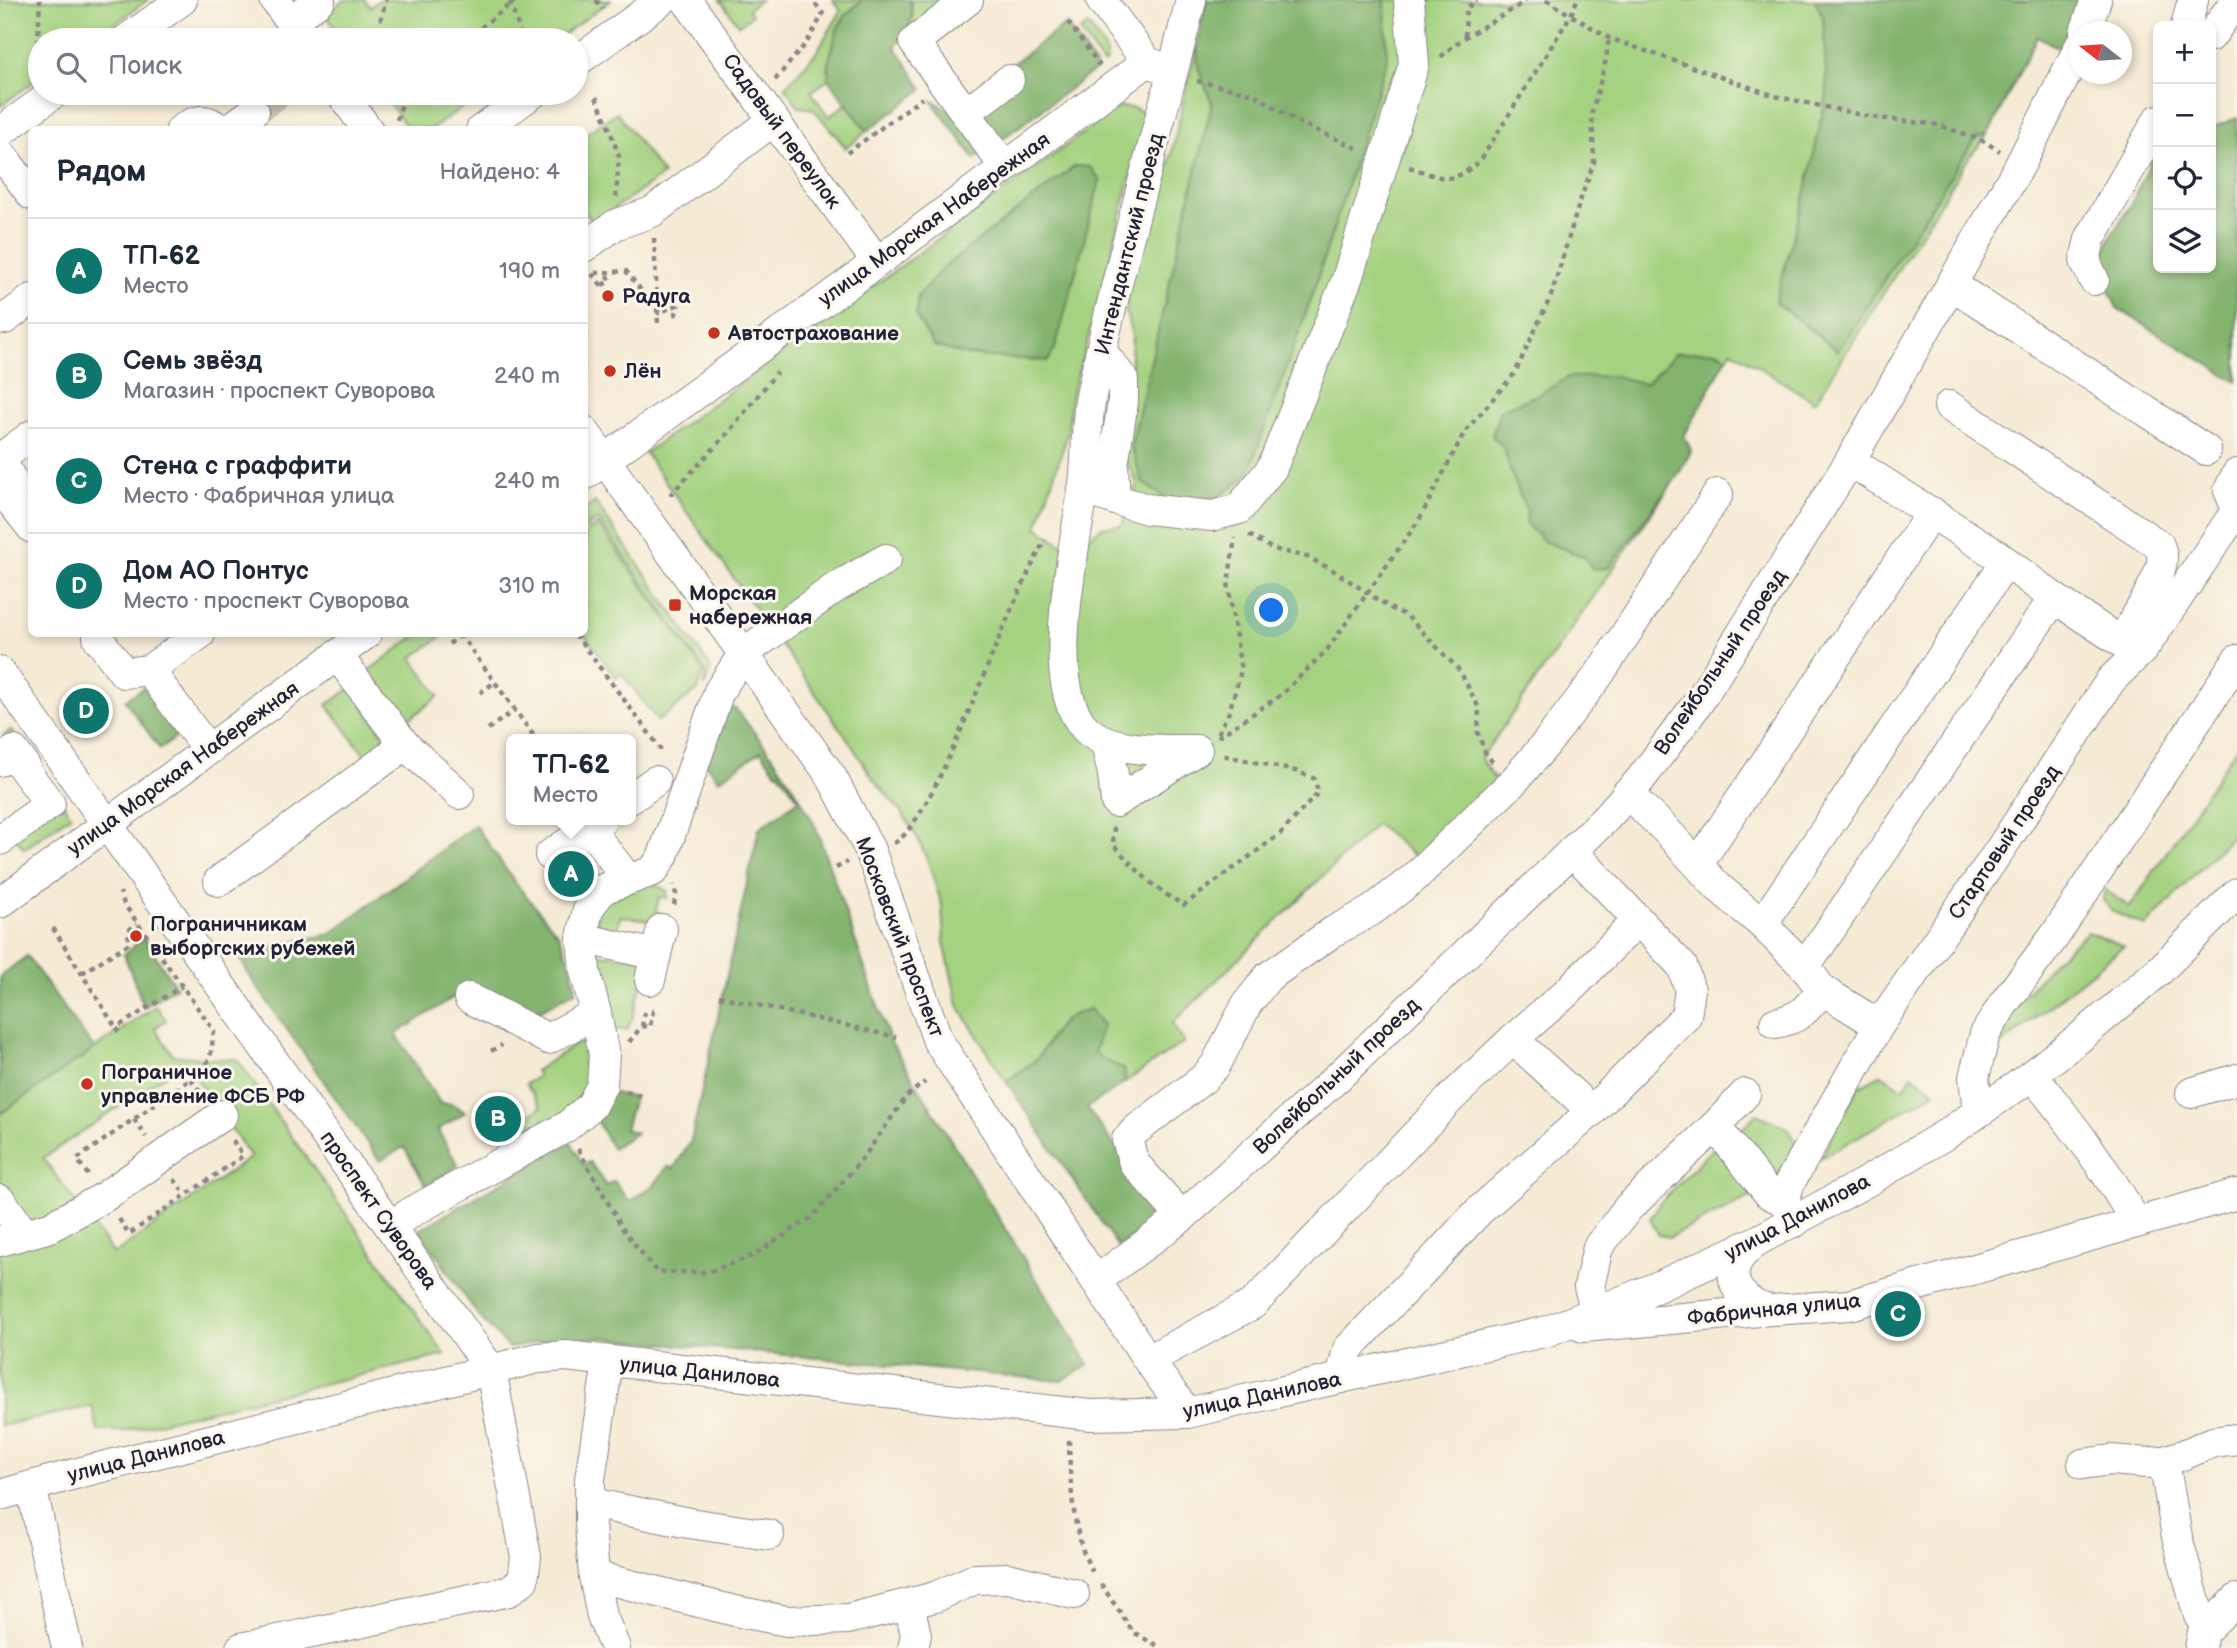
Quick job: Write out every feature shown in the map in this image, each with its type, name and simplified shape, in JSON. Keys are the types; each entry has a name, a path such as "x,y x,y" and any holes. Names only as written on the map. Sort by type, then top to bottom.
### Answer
{"street":[{"path":"143,28 182,0"},
{"path":"289,21 320,0"},
{"path":"588,53 662,0"},
{"name":"Садовый переулок","path":"686,0 877,262"},
{"path":"968,0 914,42 1005,167"},
{"path":"1101,0 1172,71"},
{"name":"Интендантский проезд","path":"1106,743 1085,728 1074,710 1065,688 1062,650 1083,490 1090,399 1191,0"},
{"path":"1083,490 1146,509 1238,519 1272,468 1347,279 1414,64 1409,0"},
{"path":"2089,21 2096,0"},
{"path":"2187,21 2193,0"},
{"path":"2216,29 2236,0"},
{"name":"Волейбольный проезд","path":"1097,1280 1182,1217 1339,1076 1572,851 1627,793 1698,703 1850,461 2021,163 2069,68"},
{"name":"улица Морская Набережная","path":"595,467 1005,167 1172,71"},
{"path":"965,113 1009,80"},
{"path":"0,132 28,105"},
{"path":"350,105 365,126"},
{"path":"487,126 516,105"},
{"path":"233,126 254,111"},
{"path":"186,126 202,120 213,122 216,126"},
{"path":"588,244 615,225 652,212 774,120"},
{"path":"2094,280 2085,261 2090,239 2153,129"},
{"path":"0,153 28,190"},
{"path":"1952,285 2206,450"},
{"path":"5,319 28,302"},
{"path":"1102,352 1123,379 1123,402 1113,465 1115,500"},
{"path":"1850,461 1933,512 2130,648 2136,613 2155,583 2163,558 2159,545 1949,406"},
{"path":"28,438 0,458 6,492 28,522"},
{"name":"Московский проспект","path":"588,444 595,467 744,653 831,776 870,850 938,1041 1148,1360 1187,1413"},
{"name":"Стартовый проезд","path":"1789,1211 1790,1182 1879,1025 2003,845 2130,648 2237,510 2230,490 2237,474"},
{"path":"1182,1217 1134,1163 1127,1140 1136,1130 1203,1079 1214,1066 1247,1004 1268,976 1334,931 1371,911 1414,877 1513,782 1598,676 1718,494"},
{"path":"1698,864 1933,512"},
{"path":"391,1226 566,1127 591,1106 602,1085 604,1055 585,971 582,938 588,909 603,889 653,871 663,856 719,691 744,653 835,588 886,559"},
{"path":"1762,925 2006,562"},
{"path":"1775,1023 1795,1019 1809,1007 1813,979 2054,598"},
{"path":"98,637 124,673 149,670 196,637"},
{"path":"351,641 405,745 459,794"},
{"name":"улица Морская Набережная","path":"0,903 351,641"},
{"path":"1978,1112 1973,1077 1985,1034 2004,1003 2054,937 2237,660"},
{"path":"149,670 208,750"},
{"name":"проспект Суворова","path":"0,672 491,1370"},
{"path":"1106,743 1161,750 1197,750 1116,802 1106,743"},
{"path":"219,881 405,745"},
{"path":"0,761 14,751 25,766 23,768 50,804 0,840"},
{"path":"636,795 655,781"},
{"path":"1627,793 1718,887 1762,925 1813,979 1879,1025"},
{"path":"551,855 595,825"},
{"path":"597,825 628,880"},
{"path":"1341,1378 1348,1349 1479,1211 1592,1111 1686,1016 1690,990 1682,966 1572,851"},
{"name":"улица Данилова","path":"0,1495 538,1358 566,1356 1090,1415 1187,1413 1548,1331 1657,1287 1755,1242 1789,1211 1866,1182 1978,1112 2032,1075 2160,970 2237,893"},
{"path":"1148,1360 1253,1304 1453,1096 1565,994 1638,920"},
{"path":"582,938 658,955"},
{"path":"469,998 548,1039 596,1013"},
{"path":"1513,1039 1592,1111"},
{"path":"2032,1075 2074,1126 2120,1194 2136,1223"},
{"path":"2191,1093 2237,1079"},
{"path":"1596,1312 1589,1287 1598,1247 1628,1208 1745,1094"},
{"path":"0,1200 13,1238 50,1227 104,1197 222,1115"},
{"path":"1715,1126 1769,1194 1789,1211"},
{"name":"Фабричная улица","path":"1548,1331 1849,1305 2237,1194"},
{"path":"1755,1242 1737,1261 1736,1282 1748,1302 1771,1310"},
{"path":"608,1362 590,1479 590,1503 594,1576 602,1616 615,1648"},
{"path":"241,1648 509,1591 523,1580 526,1557 491,1370"},
{"path":"2083,1464 2112,1460 2147,1463 2164,1461 2213,1442 2237,1439"},
{"path":"2164,1461 2177,1537 2204,1638"},
{"path":"31,1486 67,1648"},
{"path":"590,1503 689,1523 769,1535"},
{"path":"594,1576 787,1621 848,1619 935,1597 975,1579 1008,1578 1074,1594"},
{"path":"2204,1638 2237,1599"},
{"path":"909,1604 916,1635 913,1648"}],"path":[{"path":"40,0 41,28"},
{"path":"378,28 386,0"},
{"path":"479,28 516,0"},
{"path":"596,0 604,9"},
{"path":"1465,36 1466,9 1477,0"},
{"path":"1407,86 1433,72 1442,56 1465,36 1507,14 1526,0"},
{"path":"1546,0 1609,38 1775,96 1871,117 1939,125 1983,141 2021,163"},
{"path":"1172,71 1254,93 1298,122 1385,160 1448,179 1463,176 1480,161 1571,15 1577,0"},
{"path":"510,2 519,28"},
{"path":"775,80 807,42 823,14 814,2"},
{"path":"1068,22 1103,70"},
{"path":"1074,30 1081,24"},
{"path":"1238,519 1228,583 1241,671 1229,712 1215,738 1281,695 1327,650 1419,520 1464,433 1515,373 1551,296 1594,162 1592,113 1609,38"},
{"path":"596,97 619,157 615,225"},
{"path":"847,153 922,98"},
{"path":"397,120 402,105"},
{"path":"652,212 658,325"},
{"path":"607,272 610,280 604,287 592,273 607,272 626,271 659,313"},
{"path":"659,313 679,304 676,316"},
{"path":"670,495 727,434 779,369"},
{"path":"1238,519 1273,549 1307,557 1407,616 1460,671 1479,708 1478,733 1486,755 1513,782"},
{"path":"835,868 870,850 900,841 937,783 1001,634 1049,532"},
{"path":"449,644 457,637"},
{"path":"463,637 532,734"},
{"path":"577,637 660,748 662,768 655,781"},
{"path":"480,693 495,682"},
{"path":"488,729 514,710"},
{"path":"1116,802 1113,844 1136,870 1167,896 1184,905 1280,834 1318,793 1315,779 1296,771 1197,750"},
{"path":"659,1012 653,1011 650,1027 642,1026 658,955 676,894"},
{"path":"124,904 214,1031 210,1059 195,1076 77,1159 129,1234"},
{"path":"82,973 128,944 130,941 127,932 137,923"},
{"path":"53,928 118,1030 182,986"},
{"path":"719,996 896,1037"},
{"path":"566,1127 624,1231 657,1272 708,1272 752,1256 812,1217 863,1158 907,1096 925,1082"},
{"path":"1069,1436 1070,1486 1084,1558 1133,1632 1161,1648"}],"green space":[{"path":"0,0 148,0 109,28 28,28 28,86 0,106"},
{"path":"344,0 365,0 370,7 379,0 611,0 572,28 335,28 325,14"},
{"path":"720,0 760,0 748,9 752,15 739,25"},
{"path":"833,0 862,0 846,15 828,64 828,79 811,92 829,117 847,103 867,131 846,148 814,109 799,107 785,87 816,53 841,11"},
{"path":"862,0 910,0 909,25 895,46 923,89 867,131 828,79 828,64 838,27"},
{"path":"910,0 952,0 906,35 913,15"},
{"path":"1207,0 2081,0 2037,36 1988,135 1969,157 1815,402 1731,350 1684,436 1691,451 1678,475 1481,759 1496,781 1418,859 1376,824 1172,1024 1184,1042 1125,1082 1123,1069 1094,1052 1103,1025 1052,1035 1037,1059 1006,1081 958,1005 944,942 942,906 918,839 903,814 874,780 645,453 1119,107 1130,108 1146,115 1101,294 1071,397 1068,433 1037,527 1063,545 1088,538 1102,527 1122,525 1137,483 1120,448 1128,412 1132,336 1126,312 1127,286 1160,172 1168,169"},
{"path":"1207,0 1385,0 1387,60 1313,293 1248,475 1220,496 1169,501 1142,482 1131,446 1212,103 1198,67 1197,42"},
{"path":"1815,0 2081,0 2073,21 2069,21 2069,33 2063,50 2037,36 1988,135 1975,139 1838,351 1775,302 1806,191 1827,93 1823,17"},
{"path":"1066,24 1095,64 1095,70 998,142 981,111 1003,71"},
{"path":"1088,25 1106,50 1107,61 1103,64 1080,31"},
{"path":"931,100 960,115 987,150 975,159"},
{"path":"391,105 466,105 436,126 406,126"},
{"path":"617,112 663,175 593,223 588,216 588,132"},
{"path":"2237,118 2237,382 2117,308 2098,265 2153,157 2153,273 2216,273 2216,126"},
{"path":"1075,166 1090,167 1100,180 1056,346 1048,361 966,355 934,346 916,316 918,296 943,268"},
{"path":"1716,351 1727,357 1684,436 1691,451 1678,475 1608,568 1592,569 1585,557 1545,542 1526,524 1527,512 1503,447 1492,436 1500,410 1537,395 1569,377 1615,376 1645,384 1676,353"},
{"path":"595,502 711,668 704,687 705,671 598,519 588,527 588,508"},
{"path":"598,524 703,670 698,690 658,721 622,674 616,677 586,637 588,532"},
{"path":"414,637 441,637 412,658 439,696 404,723 367,672"},
{"path":"151,683 186,730 160,749 125,700"},
{"path":"351,688 385,738 382,749 369,761 327,705"},
{"path":"726,707 736,709 747,723 808,812 816,828 890,1041 1089,1365 1061,1381 605,1338 548,1340 509,1348 478,1315 419,1230 571,1142 583,1165 590,1162 606,1186 614,1181 629,1201 654,1185 668,1166 673,1169 691,1141 759,828 799,800 761,751 719,780 704,762"},
{"path":"11,730 71,815 24,849 13,833 53,804 3,736"},
{"path":"2237,747 2237,830 2146,926 2113,912 2103,900 2105,890 2130,907"},
{"path":"475,825 517,885 559,935 570,961 576,991 532,1015 470,987 396,1034 440,1103 452,1104 465,1112 438,1130 458,1166 426,1186 404,1147 380,1161 250,977 237,953 330,934"},
{"path":"649,881 667,891 668,898 659,897 654,921 621,916 616,931 596,927 599,904"},
{"path":"2088,932 2124,946 1990,1054 2017,1004 2058,957"},
{"path":"144,938 176,987 144,1007 124,954"},
{"path":"591,953 648,959 627,1030 609,1029"},
{"path":"27,956 94,1049 0,1114 0,976"},
{"path":"156,1006 166,1020 155,1028 173,1055 237,1059 445,1355 124,1431 98,1431 92,1406 0,1426 0,1114","holes":["185,1062 251,1157 114,1254 43,1158"]},
{"path":"1090,1009 1103,1025 1094,1052 1124,1069 1125,1082 1087,1108 1158,1205 1161,1217 1118,1247 1006,1081 1035,1061 1063,1021"},
{"path":"586,1043 592,1046 589,1088 570,1111 522,1140 514,1125 541,1107 526,1084 538,1076 535,1071 576,1044"},
{"path":"1882,1074 1903,1089 1912,1075 1934,1093 1821,1158 1858,1087"},
{"path":"611,1092 634,1098 625,1129 636,1133 612,1148 596,1120"},
{"path":"1756,1114 1788,1128 1797,1143 1773,1185 1738,1133"},
{"path":"1724,1146 1756,1194 1670,1237 1659,1235 1650,1219 1660,1203 1710,1151"}],"tunnel":[{"path":"254,111 262,105"}],"place":[{"name":"Радуга","path":"608,296"},
{"name":"Автострахование","path":"714,333"},
{"name":"Лён","path":"610,371"},
{"name":"Морская набережная","path":"675,605"},
{"name":"Дом АО Понтус","path":"86,711"},
{"name":"ТП-62","path":"571,874"},
{"name":"Пограничникам выборгских рубежей","path":"136,936"},
{"name":"Пограничное управление ФСБ РФ","path":"87,1084"},
{"name":"Семь звёзд","path":"498,1119"},
{"name":"Стена с граффити","path":"1898,1314"}]}
